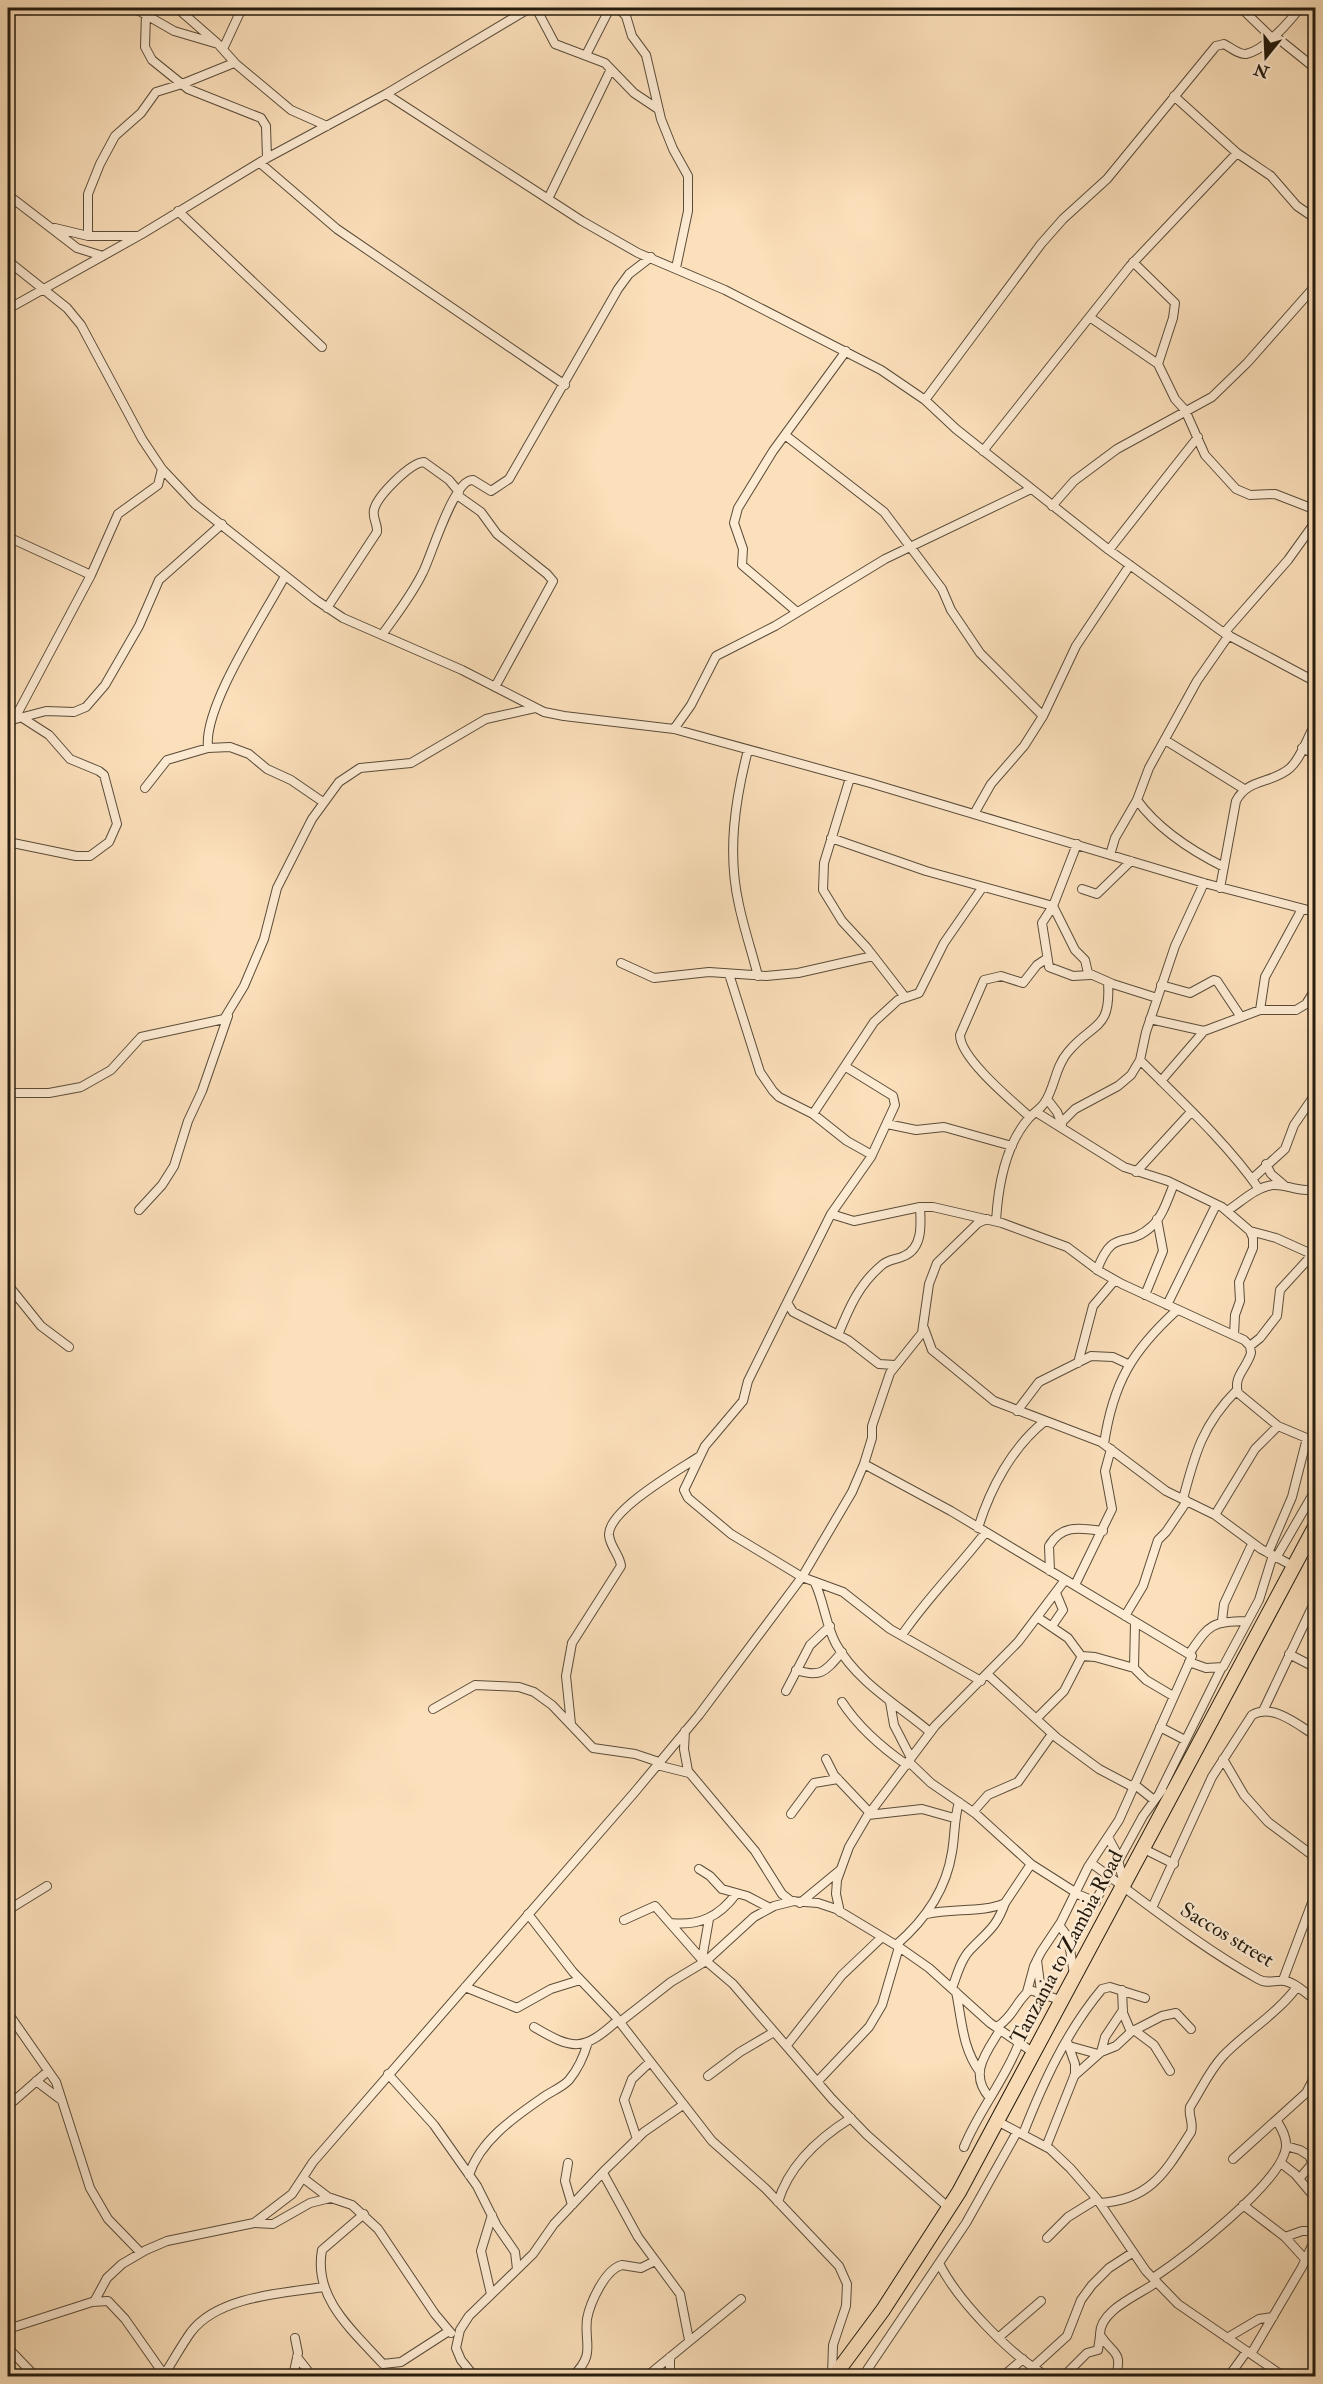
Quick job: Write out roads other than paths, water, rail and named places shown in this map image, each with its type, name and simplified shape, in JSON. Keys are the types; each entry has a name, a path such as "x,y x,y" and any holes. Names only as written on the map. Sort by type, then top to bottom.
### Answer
{"highway":[{"name":"Tanzania to Zambia Road","path":"833,2376 883,2310 949,2208 1063,2001 1316,1525"}],"street":[{"path":"134,8 174,31 221,47"},
{"path":"177,8 206,31 234,63 291,110 327,126"},
{"path":"221,47 242,8"},
{"path":"8,309 41,288 139,236 264,161 386,94 530,8"},
{"path":"536,8 555,44 586,55 611,69 634,93 658,109"},
{"path":"586,55 610,8"},
{"path":"618,8 626,16 632,36 646,55 658,109 673,149 688,176 688,212 676,268"},
{"path":"1241,8 1273,37 1316,69"},
{"path":"925,400 1041,244 1063,219 1107,179 1216,46 1224,44 1246,54 1285,27 1300,8"},
{"path":"146,13 147,55 182,84 261,118 266,126 264,161"},
{"path":"88,236 88,194 110,143 141,113 156,92 234,63"},
{"path":"548,199 611,69"},
{"path":"386,94 548,199 638,253 676,268 846,351 925,400 983,451 1109,550 1227,634 1316,682"},
{"path":"1174,96 1237,153 1271,176 1298,206 1316,219"},
{"path":"983,451 1091,318 1133,262 1237,153"},
{"path":"264,161 337,229 565,385"},
{"path":"8,195 53,227 77,248 103,256"},
{"path":"178,211 322,346"},
{"path":"53,227 88,236 139,236"},
{"path":"382,636 424,572 440,530 458,494 469,480 491,491 509,479 618,289 629,274 651,257"},
{"path":"8,261 67,308 81,325 124,408 162,469 195,504 285,576 343,618 410,646 535,708 564,716 674,729 974,814 1220,888 1316,912"},
{"path":"1133,262 1175,303 1173,318 1158,364"},
{"path":"1052,506 1074,481 1137,435 1205,402 1234,376 1316,285"},
{"path":"1091,318 1158,364 1175,399 1185,410 1205,454 1221,475 1241,493 1275,494 1316,510"},
{"path":"797,612 742,566 742,549 734,524 738,508 785,435 846,351"},
{"path":"785,435 884,512 899,528 910,549 942,589 951,610 980,653 1043,716"},
{"path":"1109,550 1198,437"},
{"path":"327,608 377,532 373,516 375,506 401,475 412,466 424,462 449,480 458,494 482,512 493,530 553,581 495,687"},
{"path":"14,719 91,575 118,514 158,485 162,469"},
{"path":"674,729 691,705 716,656 775,627 885,559 1031,489"},
{"path":"1110,855 1115,838 1137,800 1149,768 1197,681 1227,634 1288,560 1316,521"},
{"path":"14,719 46,711 74,712 86,707 105,685 139,626 159,580 222,524"},
{"path":"8,537 91,575"},
{"path":"974,814 991,784 1024,746 1043,716 1072,653 1130,565"},
{"path":"208,748 209,723 239,660 285,576"},
{"path":"139,1210 162,1185 174,1166 188,1121 202,1091 228,1016 264,939 277,888 323,802 339,782 360,768 411,763 486,719 535,708"},
{"path":"8,842 76,856 90,856 109,842 116,833 117,824 104,775 88,765 70,759 49,735 14,719"},
{"path":"1220,888 1236,801 1244,789 1276,778 1288,770 1296,762 1316,723"},
{"path":"1165,740 1244,789"},
{"path":"145,788 164,762 208,748 239,749 323,802"},
{"path":"1302,748 1316,755"},
{"path":"748,750 733,823 735,877 738,903 758,976"},
{"path":"850,778 824,863 823,890 842,921 905,997"},
{"path":"1137,800 1148,815 1161,826 1203,856 1224,867"},
{"path":"1316,830 1316,838"},
{"path":"831,838 982,888 1053,906 1075,950 1085,960 1090,975"},
{"path":"1077,844 1053,906 1042,923 1049,967 1064,974 1090,975 1157,998"},
{"path":"1082,889 1097,894 1131,861"},
{"path":"1062,1125 1075,1109 1118,1086 1131,1076 1140,1060 1150,1018 1180,931 1192,913 1203,883"},
{"path":"813,1114 874,1022 893,1004 919,993 944,943 982,888"},
{"path":"1260,1010 1265,977 1302,909"},
{"path":"621,963 654,978 709,972 758,976 798,973 873,956"},
{"path":"1046,959 1037,965 1023,982 1000,976 984,980 960,1035 960,1044 980,1070 1033,1114 1062,1125 1107,1157 1136,1172 1174,1184 1216,1205 1227,1211 1250,1231 1254,1238 1253,1248 1239,1282 1240,1301 1235,1315 1234,1335"},
{"path":"729,974 760,1072 779,1097 813,1114 847,1141 872,1155"},
{"path":"1161,985 1190,993 1214,980 1217,981 1241,1017"},
{"path":"992,1220 1012,1146 1033,1114 1047,1099 1053,1079 1068,1052 1106,1015 1109,999 1108,982"},
{"path":"1161,1081 1204,1031 1260,1010 1296,1010 1306,1004 1316,988"},
{"path":"8,1093 49,1093 81,1087 111,1070 141,1037 216,1022 228,1016"},
{"path":"1150,1018 1204,1031"},
{"path":"1140,1060 1226,1146 1259,1190"},
{"path":"846,1067 895,1099 887,1124 872,1155 831,1214 748,1381 743,1401 705,1446 685,1487 688,1498 731,1534 802,1577 843,1592 902,1635 981,1681"},
{"path":"1252,1179 1285,1149 1294,1125 1316,1093"},
{"path":"1047,1099 1062,1125"},
{"path":"1136,1172 1191,1112"},
{"path":"887,1124 916,1130 944,1127 1012,1146"},
{"path":"1266,1164 1271,1174 1286,1186"},
{"path":"1097,1270 1107,1247 1113,1242 1135,1237 1157,1219 1174,1184"},
{"path":"1227,1211 1259,1190 1273,1185 1300,1190 1316,1188"},
{"path":"1167,1305 1216,1205"},
{"path":"831,1214 854,1221 920,1207 992,1220 1067,1247 1097,1270 1115,1280 1234,1335 1250,1346"},
{"path":"838,1335 851,1302 862,1286 882,1265 905,1256 917,1243 921,1234 920,1207"},
{"path":"1145,1294 1163,1251 1157,1219"},
{"path":"254,2223 292,2194 313,2162 658,1763 802,1577 832,1530 864,1464 872,1438 872,1426 884,1388 895,1365 911,1350 924,1327 930,1284 937,1263 978,1223 992,1220"},
{"path":"1250,1231 1276,1238 1314,1255 1280,1290 1277,1316 1260,1338 1250,1346"},
{"path":"1078,1364 1094,1306 1115,1280"},
{"path":"8,1285 40,1326 69,1347"},
{"path":"788,1304 793,1312 838,1335 879,1364 895,1365"},
{"path":"1075,1586 1112,1509 1105,1471 1112,1407 1128,1364 1136,1350 1177,1310"},
{"path":"924,1327 932,1350 994,1401 1108,1447 1151,1481 1215,1515 1252,1544 1293,1566"},
{"path":"1160,1792 1259,1600 1312,1438 1278,1426 1244,1400 1237,1390 1238,1377 1250,1360 1250,1346"},
{"path":"1017,1412 1039,1382 1091,1356 1102,1355 1128,1364"},
{"path":"1125,1616 1143,1586 1158,1540 1166,1532 1185,1500 1203,1433 1218,1409 1237,1390"},
{"path":"902,1635 929,1596 952,1576 982,1531 993,1488 1002,1473 1017,1450 1045,1421"},
{"path":"1215,1515 1232,1482 1255,1449 1278,1426"},
{"path":"571,1724 566,1676 572,1643 621,1566 609,1537 610,1527 616,1517 630,1505 702,1454"},
{"path":"864,1464 1050,1571 1206,1668 1223,1667"},
{"path":"1272,1555 1316,1489"},
{"path":"1050,1571 1049,1546 1062,1531 1077,1527 1103,1531"},
{"path":"1222,1621 1224,1604 1252,1544"},
{"path":"840,1912 836,1894 841,1869 849,1847 869,1814 930,1731 981,1681 1037,1617 1065,1580"},
{"path":"816,1583 830,1626 850,1664 890,1702 930,1731"},
{"path":"1052,1626 1063,1610 1056,1593"},
{"path":"1263,1711 1316,1599"},
{"path":"1037,1617 1068,1638 1082,1657"},
{"path":"990,2098 979,2083 984,2058 999,2029 1012,2016 1027,1992 1037,1960 1059,1925 1091,1863 1119,1820 1189,1658 1211,1626 1222,1621 1247,1620"},
{"path":"1134,1668 1135,1623"},
{"path":"786,1691 810,1645 830,1626"},
{"path":"796,1670 813,1675 819,1674 842,1652"},
{"path":"1289,1654 1316,1668"},
{"path":"1082,1657 1095,1657 1134,1668 1146,1680 1173,1696"},
{"path":"1037,1718 1064,1691 1082,1657"},
{"path":"987,1674 1052,1734 1099,1769 1133,1786 1154,1800"},
{"path":"433,1709 476,1685 504,1684 534,1692 571,1724 593,1748 635,1755 689,1773"},
{"path":"842,1702 850,1715 868,1734 909,1761 931,1783 973,1812 1031,1864 1075,1892 1096,1902"},
{"path":"890,1702 894,1725 909,1761"},
{"path":"1152,1908 1212,1777 1252,1715 1263,1711 1281,1716 1316,1736"},
{"path":"1160,1727 1185,1740"},
{"path":"685,1731 685,1756 689,1773 755,1851 782,1894 797,1902"},
{"path":"973,1812 988,1795 1017,1782 1052,1734"},
{"path":"826,1760 838,1779 869,1814"},
{"path":"1223,1760 1244,1795 1268,1822 1316,1858"},
{"path":"1119,1860 1160,1792 1168,1784 1182,1778"},
{"path":"792,1814 814,1783 838,1779"},
{"path":"818,2081 869,2027 878,2013 898,1946 927,1914 941,1887 952,1853 954,1818 959,1802"},
{"path":"869,1814 922,1809 954,1818"},
{"path":"1108,1837 1119,1860 1124,1886"},
{"path":"1144,1850 1174,1864"},
{"name":"Saccos street","path":"1091,1863 1193,1938 1261,1981 1283,1980 1316,2001"},
{"path":"980,2072 973,2063 963,2037 954,1990 964,1959 987,1936 1005,1903 1031,1864"},
{"path":"699,1869 710,1876 722,1889 771,1908"},
{"path":"797,1902 841,1869"},
{"path":"1069,1945 1110,1876"},
{"path":"8,1910 47,1886"},
{"path":"1283,1980 1316,1892"},
{"path":"671,1923 686,1924 709,1919 736,1894"},
{"path":"534,2027 569,2045 588,2042 704,1960 754,1917 771,1908 797,1902 818,1903 840,1912 898,1946 929,1968 999,2029 1034,2054"},
{"path":"927,1914 955,1909 982,1910 1005,1903"},
{"path":"624,1920 651,1906 657,1908 704,1960 733,1984 851,2118 949,2208"},
{"path":"528,1914 580,1980 619,2021 712,2141 778,2202 839,2266 847,2284 846,2306 833,2345 833,2376"},
{"path":"704,1960 709,1919"},
{"path":"1059,1925 1069,1945 1075,1977"},
{"path":"787,2045 842,1975 882,1937"},
{"path":"1037,1960 1041,1992"},
{"path":"465,1987 517,2008 551,1989 580,1980"},
{"path":"863,2376 966,2223 1020,2133 1041,2088 1102,1989 1110,1987 1144,1998"},
{"path":"1047,2238 1062,2221 1099,2201 1126,2200 1159,2180 1191,2132 1194,2124 1190,2107 1221,2058 1280,2007 1297,1987"},
{"path":"1027,1992 1030,1990 1041,1992 1063,2001"},
{"path":"1122,1990 1123,2010 1132,2031 1154,2045 1170,2071"},
{"path":"1099,2053 1105,2037 1123,2010"},
{"path":"8,2013 56,2082 90,2188 108,2219 141,2253"},
{"path":"1074,2076 1099,2053 1116,2046 1132,2031 1162,2016 1176,2013 1191,2029"},
{"path":"708,2076 740,2052 774,2032"},
{"path":"470,2175 474,2160 482,2148 502,2128 540,2099 568,2082 583,2058 588,2042"},
{"path":"964,2146 971,2129 1012,2061 1019,2043"},
{"path":"1046,2147 1074,2076 1075,2064 1068,2044"},
{"path":"1068,2044 1099,2053"},
{"path":"638,2139 624,2100 632,2079 651,2062"},
{"path":"8,2106 48,2071"},
{"path":"388,2074 434,2125 470,2175 515,2252 518,2269"},
{"path":"1233,2159 1306,2093 1316,2074"},
{"path":"36,2081 61,2100"},
{"path":"474,2376 460,2360 456,2348 460,2330 469,2316 518,2269 603,2173 658,2120 683,2105"},
{"path":"778,2202 783,2185 796,2165 835,2128 851,2118"},
{"path":"997,2121 1046,2147 1099,2201 1132,2253 1178,2304 1284,2376"},
{"path":"1064,2376 1088,2353 1098,2350 1102,2323 1113,2310 1185,2256 1243,2205 1281,2163 1286,2146 1277,2121"},
{"path":"1286,2146 1312,2160 1316,2173"},
{"path":"1299,2179 1312,2160"},
{"path":"568,2163 565,2181 573,2205"},
{"path":"1281,2163 1316,2199"},
{"path":"603,2173 655,2261 680,2294 689,2340"},
{"path":"303,2178 330,2198 352,2205 364,2214 389,2243 435,2314 458,2342"},
{"path":"94,2302 107,2278 122,2264 167,2241 254,2223 273,2224 310,2203 330,2198"},
{"path":"1243,2205 1285,2237 1305,2259"},
{"path":"364,2214 322,2250 319,2263 324,2287 335,2311 383,2364 401,2362 449,2331"},
{"path":"491,2294 481,2251 492,2215"},
{"path":"1285,2237 1302,2231 1316,2231"},
{"path":"1229,2376 1249,2353 1273,2318 1316,2237"},
{"path":"1033,2367 1067,2336 1081,2300 1092,2285 1109,2268 1132,2253"},
{"path":"573,2376 578,2371 589,2348 587,2320 591,2307 608,2277 617,2266 641,2268 655,2261"},
{"path":"939,2263 946,2277 998,2338 1047,2376"},
{"path":"8,2329 94,2302 108,2301 116,2306 164,2376 192,2331 209,2317 249,2298 324,2287"},
{"path":"647,2376 741,2299"},
{"path":"998,2338 1041,2301"},
{"path":"1227,2338 1259,2319 1273,2318"},
{"path":"1100,2335 1116,2350 1119,2365 1116,2376"},
{"path":"293,2376 297,2357 295,2338"},
{"path":"8,2348 35,2376"},
{"path":"297,2357 312,2376"},
{"path":"670,2357 670,2376"},
{"path":"1003,2376 1023,2359"}]}
